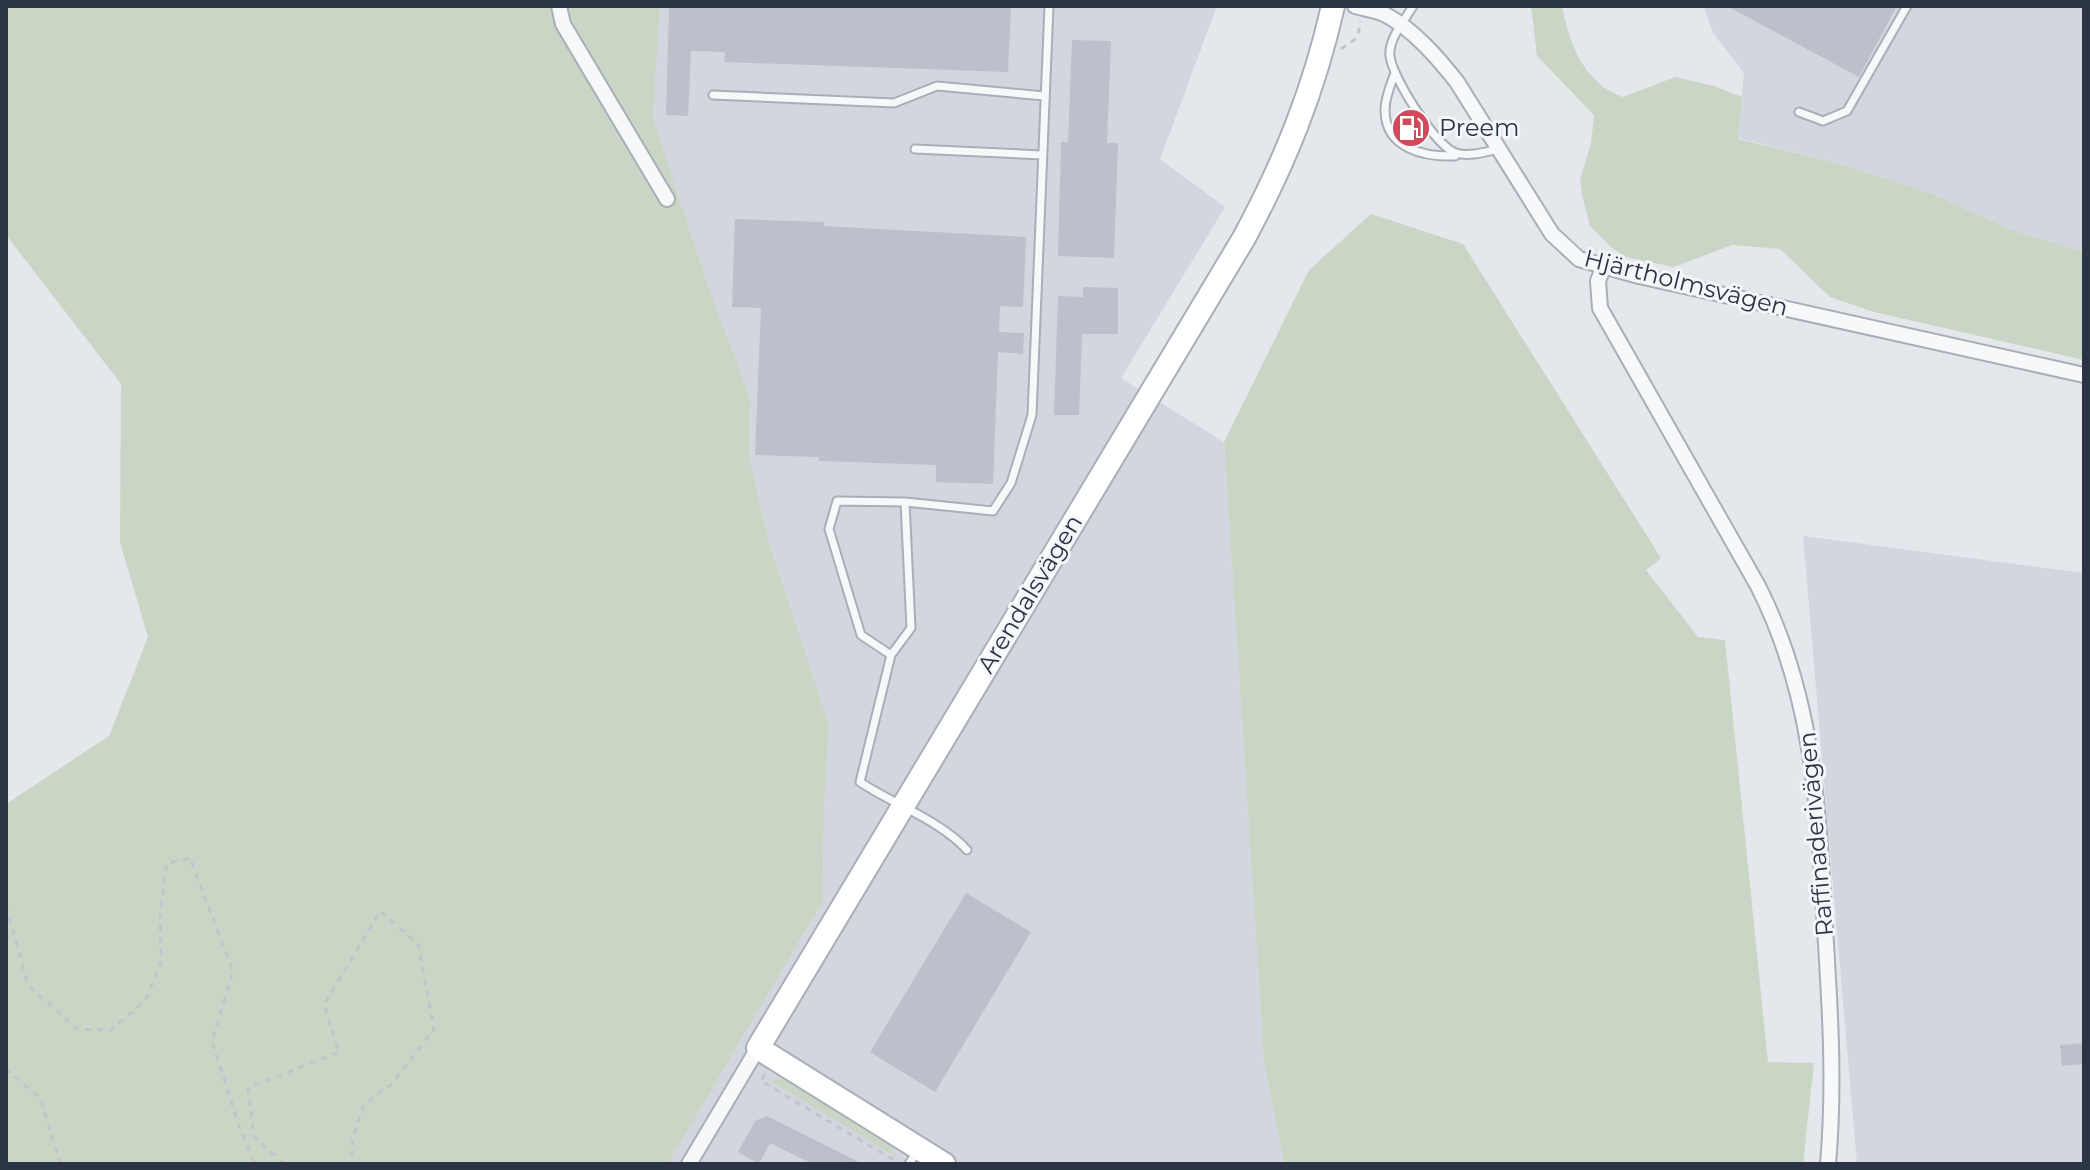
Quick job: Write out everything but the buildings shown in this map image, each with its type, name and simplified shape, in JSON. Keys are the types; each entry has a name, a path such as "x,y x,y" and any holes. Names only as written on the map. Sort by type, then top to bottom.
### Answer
{"street":[{"path":"559,6 563,24 667,199"},
{"name":"Arendalsvägen","path":"689,1164 766,1054 902,808 1236,251 1277,175 1313,82 1333,6"},
{"name":"Hjärtholmsvägen","path":"1355,6 1383,13 1402,25 1441,61 1552,234 1579,259 1603,268 2084,375"},
{"name":"Raffinaderivägen","path":"1603,268 1598,281 1600,308 1758,586 1776,623 1802,704 1813,761 1822,847 1833,1096 1828,1164"},
{"path":"766,1054 914,1156 944,1164"}],"lane":[{"path":"891,655 861,635 829,529 837,501 905,502 993,511 1011,483 1032,415 1049,6"},
{"path":"1413,6 1392,42 1389,56 1395,73 1437,141 1451,152 1465,155"},
{"path":"1799,112 1823,121 1847,111 1907,6"},
{"path":"1395,73 1385,111 1392,133 1402,145 1424,155 1465,155 1499,149"},
{"path":"713,95 894,103 937,86 1044,96"},
{"path":"915,149 1042,155"},
{"path":"905,502 911,628 891,655 860,782 956,837 967,850"}],"path":[{"path":"6,906 28,985 77,1029 111,1030 145,1001 161,962 160,913 167,863 190,858 233,971 212,1041 240,1129 255,1164"},
{"path":"284,1164 254,1137 248,1088 339,1052 324,1005 380,911 418,944 434,1029 392,1084 364,1104 353,1138 351,1164"},
{"path":"766,1054 761,1081 901,1164"},
{"path":"6,1069 41,1099 60,1164"}],"shaded area":[{"path":"660,6 1217,6 1160,159 1225,207 1121,378 1224,442 1264,1062 1284,1164 668,1164 823,901 829,724 769,542 749,456 750,398 707,283 653,119"},
{"path":"2084,6 2084,252 2012,230 1930,193 1834,162 1738,138 1744,73 1713,33 1704,7"},
{"path":"1803,536 2084,573 2084,1164 1857,1164"}],"green space":[{"path":"6,6 660,6 653,119 707,283 750,398 749,456 769,542 829,724 823,901 668,1164 6,1164 6,804 109,736 148,637 120,542 121,384 6,235"},
{"path":"1531,6 1562,6 1580,60 1609,91 1623,97 1675,77 1714,86 1742,97 1738,139 1834,162 1930,193 2012,230 2084,252 2084,360 1874,312 1830,297 1780,249 1732,245 1674,267 1626,257 1590,226 1580,179 1591,144 1594,115 1537,56"},
{"path":"1371,214 1463,244 1661,558 1646,570 1698,637 1725,640 1768,1062 1814,1063 1803,1164 1284,1164 1264,1062 1224,442 1309,270"},
{"path":"783,1079 888,1140 896,1157 772,1082"}],"place":[{"name":"Preem","path":"1411,128"}]}
